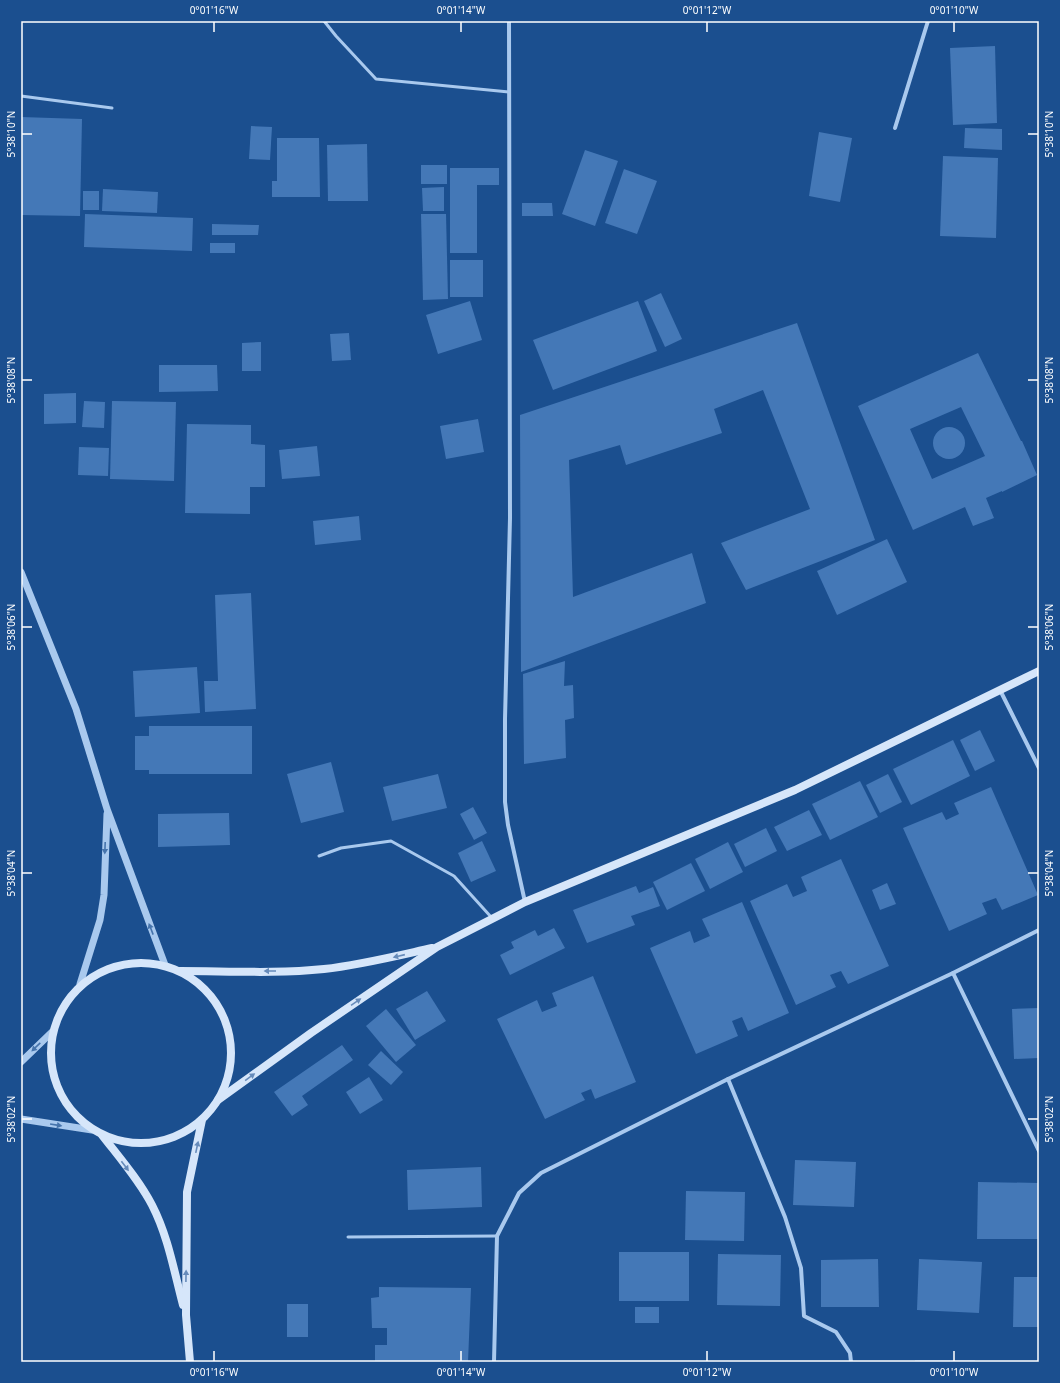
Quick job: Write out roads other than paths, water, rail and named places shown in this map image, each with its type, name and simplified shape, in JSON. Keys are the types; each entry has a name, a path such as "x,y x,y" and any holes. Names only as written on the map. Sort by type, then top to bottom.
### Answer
{"main road":[{"path":"218,1100 232,1064 229,1027 210,994 180,971 165,965 135,962 106,969 80,984 62,1006 52,1032 51,1070 65,1104 92,1130 102,1135 136,1144 171,1138 202,1120 218,1100 311,1033 437,947 525,902 795,790 1039,671"},
{"path":"180,971 275,971 323,969 362,964 437,947"},
{"path":"190,1362 186,1315 187,1192 202,1120"},
{"path":"102,1135 152,1204 163,1228 186,1315"}],"street":[{"path":"509,21 510,518 505,719 505,802 508,825 525,902"},
{"path":"895,128 928,21"},
{"path":"21,572 76,709 107,809 165,965"},
{"path":"1000,690 1039,768"},
{"path":"80,984 100,920 104,895 107,809"},
{"path":"494,1362 497,1236 519,1192 541,1173 728,1079 953,973 1039,930"},
{"path":"953,973 1039,1152"},
{"path":"21,1062 52,1032"},
{"path":"728,1079 785,1217 801,1268 804,1316 836,1332 850,1353 851,1362"},
{"path":"21,1119 92,1130"}],"lane":[{"path":"324,21 376,79 510,92"},
{"path":"21,96 112,108"},
{"path":"319,856 341,848 392,841 454,876 492,918"},
{"path":"348,1237 497,1236"}]}
